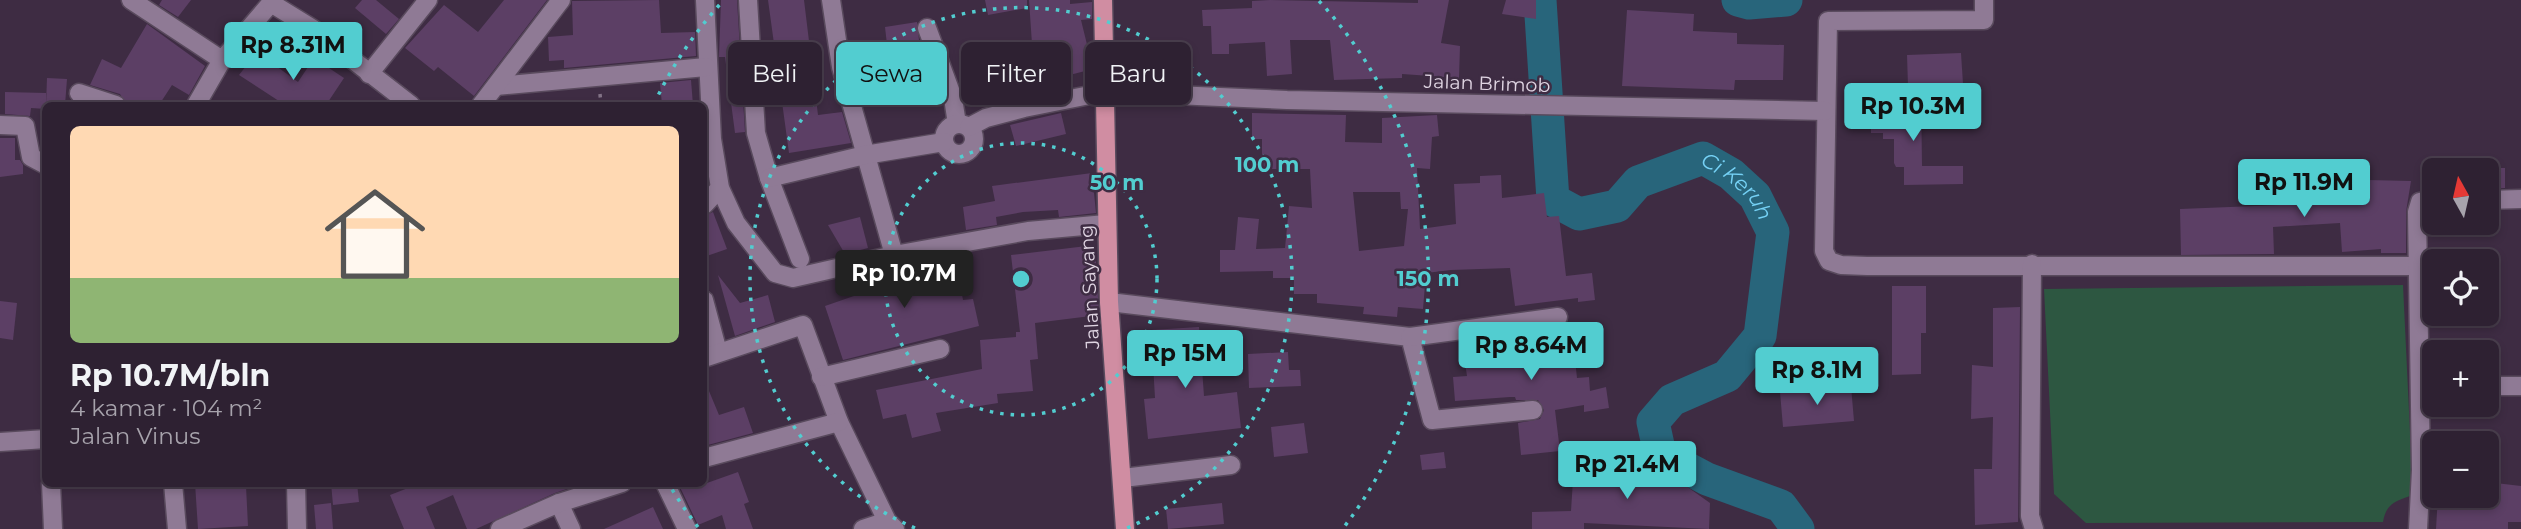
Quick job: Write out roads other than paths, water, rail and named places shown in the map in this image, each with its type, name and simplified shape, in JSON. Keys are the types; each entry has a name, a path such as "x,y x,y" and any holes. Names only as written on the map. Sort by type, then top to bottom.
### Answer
{"main road":[{"name":"Jalan Sayang","path":"1103,0 1104,42"},
{"name":"Jalan Sayang","path":"1105,105 1109,302 1125,529"}],"street":[{"path":"131,0 222,60"},
{"path":"369,74 428,0"},
{"path":"483,102 561,0"},
{"path":"705,0 706,66 712,139 720,188 736,223 775,273 793,278 894,255 1028,231 1106,224"},
{"path":"748,0 757,134 769,178 800,259"},
{"path":"831,0 841,67 894,255"},
{"path":"1984,0 1984,20 1828,21 1825,251 1829,261 1854,266 2416,266"},
{"path":"199,102 222,60 272,2 313,29 407,102"},
{"path":"927,28 963,126 974,143 967,153 950,152 944,142 947,130 963,126"},
{"path":"496,86 706,66"},
{"path":"79,93 107,102"},
{"name":"Jalan Brimob","path":"963,126 1024,108 1085,98"},
{"name":"Jalan Brimob","path":"1191,101 1532,111 1825,116"},
{"path":"0,125 25,126 31,157 42,163"},
{"path":"769,178 865,155 944,142"},
{"path":"707,202 720,188"},
{"path":"2499,200 2521,200"},
{"path":"2422,202 2417,212 2416,266 2423,340"},
{"path":"2032,264 2030,516 2034,529"},
{"path":"1109,302 1410,337 1558,317"},
{"path":"707,328 710,355 803,326 839,422 891,525 863,529"},
{"path":"1410,337 1432,420 1533,411"},
{"path":"821,377 940,349"},
{"path":"2499,386 2521,386"},
{"path":"2418,529 2425,417"},
{"path":"707,457 839,422"},
{"path":"0,442 42,439"},
{"path":"1123,478 1231,465"},
{"path":"51,487 53,529"},
{"path":"173,487 177,529"},
{"path":"296,487 298,529"},
{"path":"500,529 559,503 609,487"},
{"path":"667,487 687,529"},
{"path":"559,503 571,529"}],"waterway":[{"name":"Ci Keruh","path":"1540,0 1553,200 1579,214 1617,206 1638,182 1703,158 1731,174 1755,196 1773,232 1760,336 1727,376 1672,400 1653,422 1660,454 1707,479 1781,506 1798,529"},
{"name":"Ci Keruh","path":"1738,0 1749,3 1786,0"}]}
